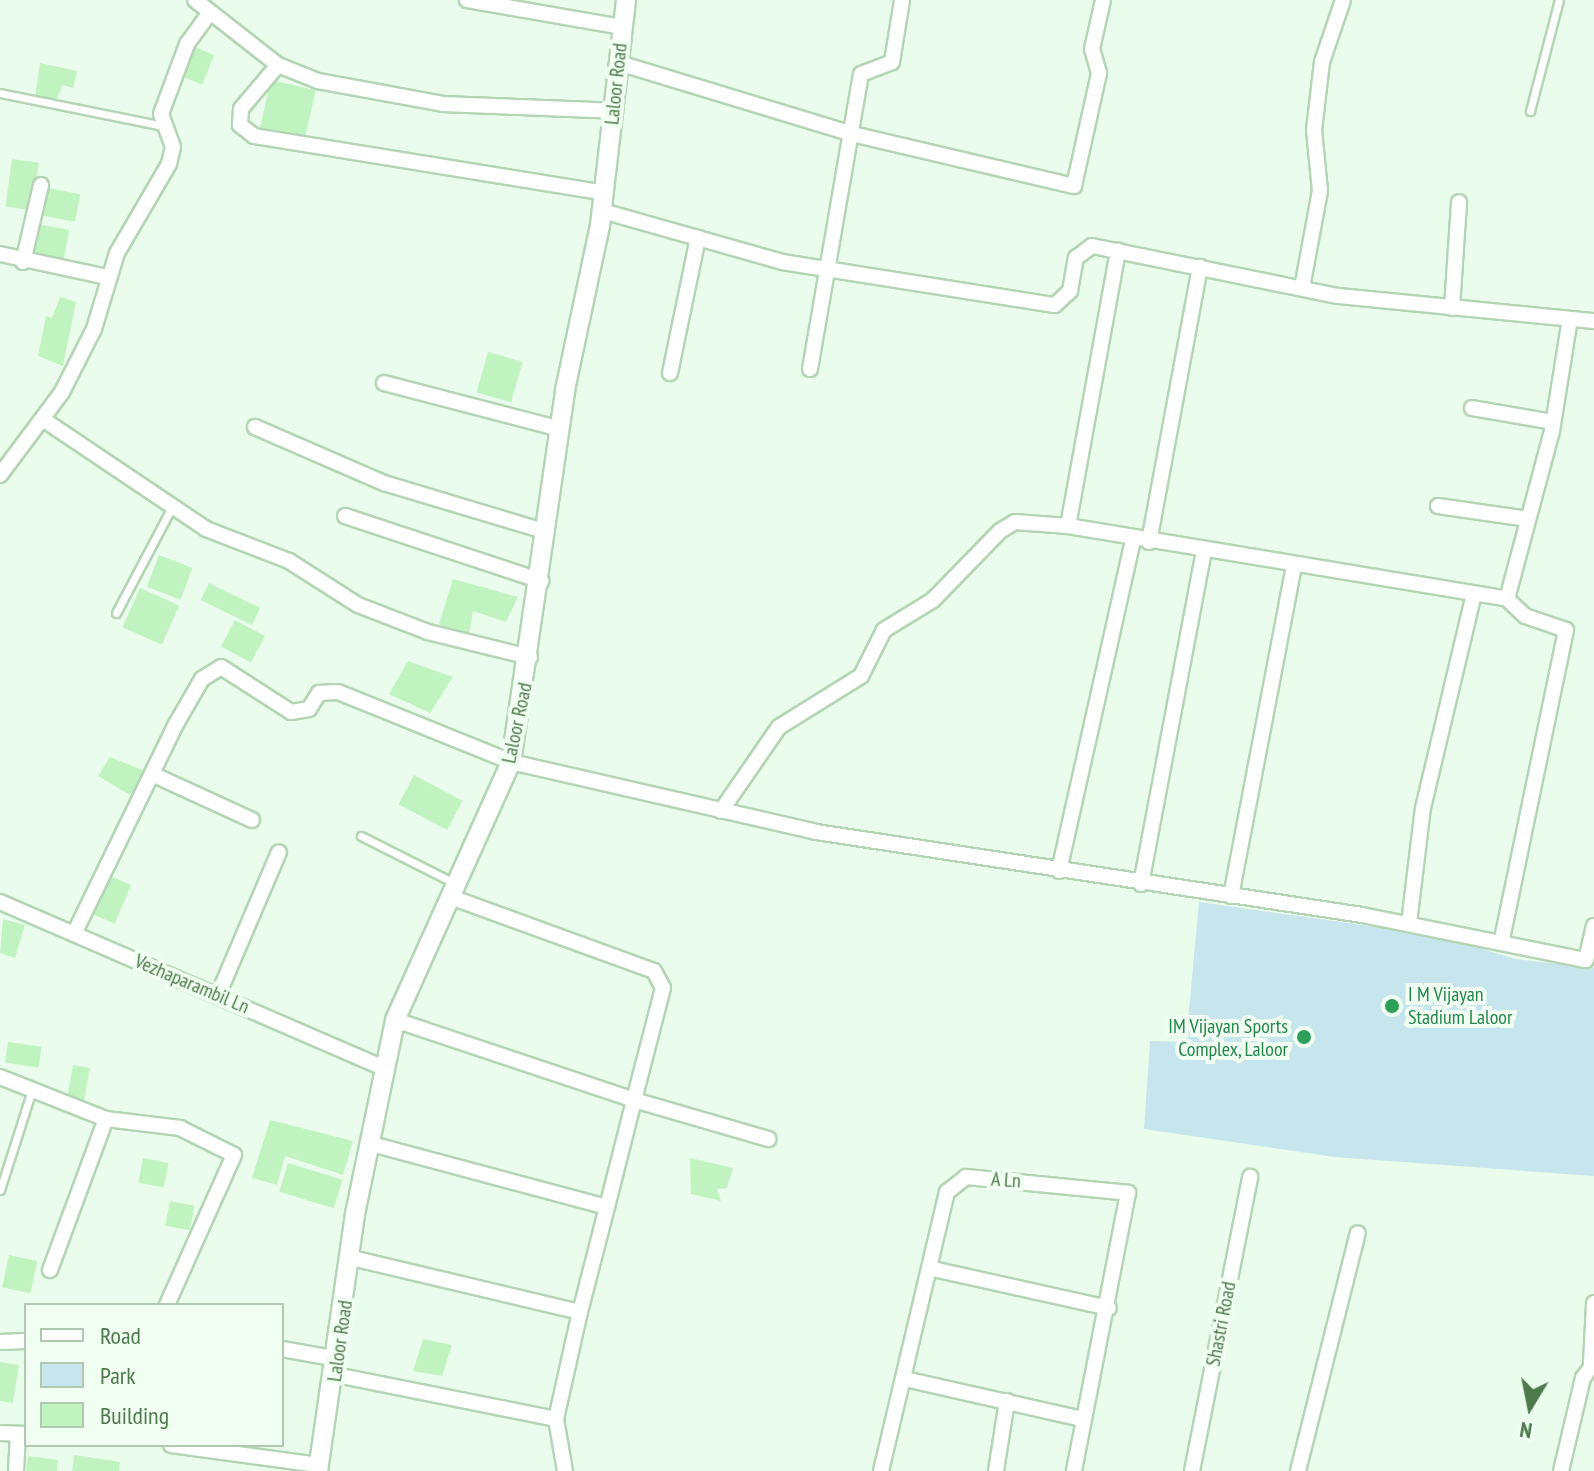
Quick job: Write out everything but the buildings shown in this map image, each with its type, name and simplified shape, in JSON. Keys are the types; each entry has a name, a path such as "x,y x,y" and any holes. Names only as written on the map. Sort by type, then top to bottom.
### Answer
{"street":[{"path":"195,0 278,65 359,92 443,104 614,111"},
{"path":"467,0 622,27"},
{"name":"Laloor Road","path":"319,1468 337,1367 368,1143 395,1020 511,762 542,581 560,429 603,202 626,0"},
{"path":"810,369 830,270 861,74 892,62 902,0"},
{"path":"619,63 852,134 1074,186 1099,73 1092,49 1103,0"},
{"path":"1302,288 1320,191 1314,130 1322,62 1343,0"},
{"path":"0,475 44,420 94,329 107,277 169,164 173,147 159,125 187,44 209,14"},
{"path":"278,65 241,109 240,125 254,136 603,202 698,238 830,270 1055,305 1064,303 1082,249 1118,250 1302,288 1452,308 1594,321"},
{"path":"23,262 41,185"},
{"path":"1452,308 1459,202"},
{"path":"670,373 698,238"},
{"path":"1068,526 1118,250"},
{"path":"0,254 23,262 107,277"},
{"path":"1149,542 1200,267"},
{"path":"1507,599 1553,422 1570,319"},
{"path":"384,383 560,429"},
{"path":"1472,408 1553,422"},
{"path":"44,420 173,503 206,529 289,561 358,605 442,637 530,657"},
{"path":"255,427 384,483 547,532"},
{"path":"1438,506 1528,519"},
{"path":"345,516 542,581"},
{"path":"721,811 779,727 861,676 884,630 933,600 1000,531 1015,522 1068,526 1294,567 1507,599 1525,616 1566,630 1568,640 1502,939"},
{"path":"1059,871 1133,540"},
{"path":"1141,884 1204,551"},
{"path":"1231,896 1294,567"},
{"path":"1409,923 1423,808 1474,594"},
{"path":"74,934 202,679 221,667 291,712 309,709 319,693 338,692 511,762 721,811 1059,871 1502,939 1586,960 1594,926"},
{"path":"152,774 252,820"},
{"path":"218,995 279,852"},
{"path":"454,890 654,971 663,988 580,1312 556,1419 565,1471"},
{"name":"Vezhaparambil Ln","path":"0,902 384,1068"},
{"path":"395,1020 634,1100 768,1139"},
{"path":"0,1077 106,1119 180,1128 234,1155 168,1303"},
{"path":"50,1270 106,1119"},
{"path":"368,1143 607,1207"},
{"name":"A Ln","path":"881,1471 933,1269 947,1192 957,1177 1122,1189 1128,1208 1109,1308 1082,1419 1074,1471"},
{"name":"Shastri Road","path":"1192,1471 1250,1177"},
{"path":"1298,1471 1358,1233"},
{"path":"352,1258 580,1312"},
{"path":"933,1269 1109,1308"},
{"path":"1561,1471 1593,1363 1594,1303"},
{"path":"0,1342 24,1341"},
{"path":"284,1350 337,1367 556,1419"},
{"path":"905,1379 1082,1419"},
{"path":"996,1471 1007,1401"},
{"path":"0,1433 22,1434 16,1471"},
{"path":"184,1447 319,1468"}],"lane":[{"path":"1530,111 1559,0"},
{"path":"0,93 159,125"},
{"path":"116,613 173,503"},
{"path":"361,836 454,890"},
{"path":"0,1190 33,1088"}],"green space":[{"name":"I M Vijayan Stadium Laloor","path":"1199,902 1439,936 1515,959 1594,968 1594,1176 1334,1157 1144,1129 1150,1041 1186,1042"}],"place":[{"name":"I M Vijayan Stadium Laloor","path":"1392,1006"},
{"name":"IM Vijayan Sports Complex, Laloor","path":"1304,1037"}]}
